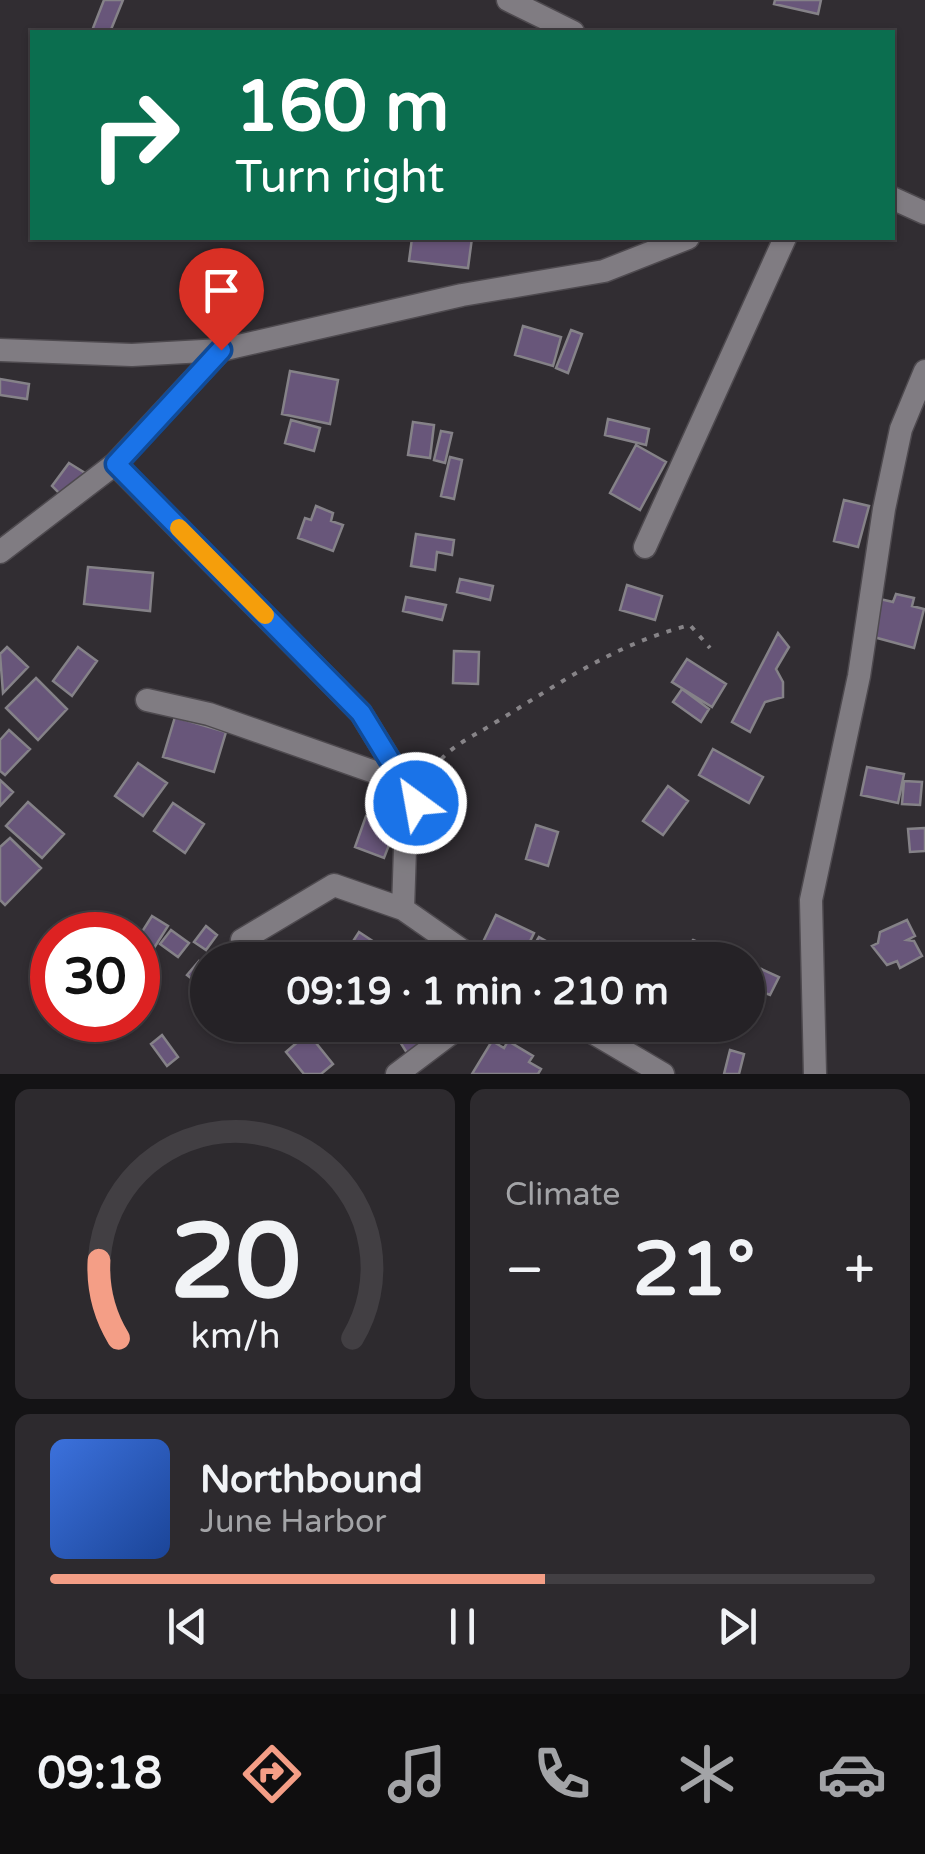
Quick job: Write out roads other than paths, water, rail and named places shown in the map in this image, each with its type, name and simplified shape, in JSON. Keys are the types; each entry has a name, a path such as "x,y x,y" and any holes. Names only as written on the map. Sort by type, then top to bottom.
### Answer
{"street":[{"path":"508,0 569,30"},
{"path":"895,199 925,213"},
{"path":"0,350 132,356 221,350 448,298 604,271 683,240"},
{"path":"645,547 785,240"},
{"path":"0,552 116,464 221,350"},
{"path":"815,1074 811,900 859,676 884,509 901,429 925,371"},
{"path":"116,464 361,713 416,803 404,849 403,909"},
{"path":"147,700 209,714 403,782"},
{"path":"242,940 334,885 403,909 450,942"},
{"path":"396,1074 439,1042"},
{"path":"609,1042 663,1074"}]}
